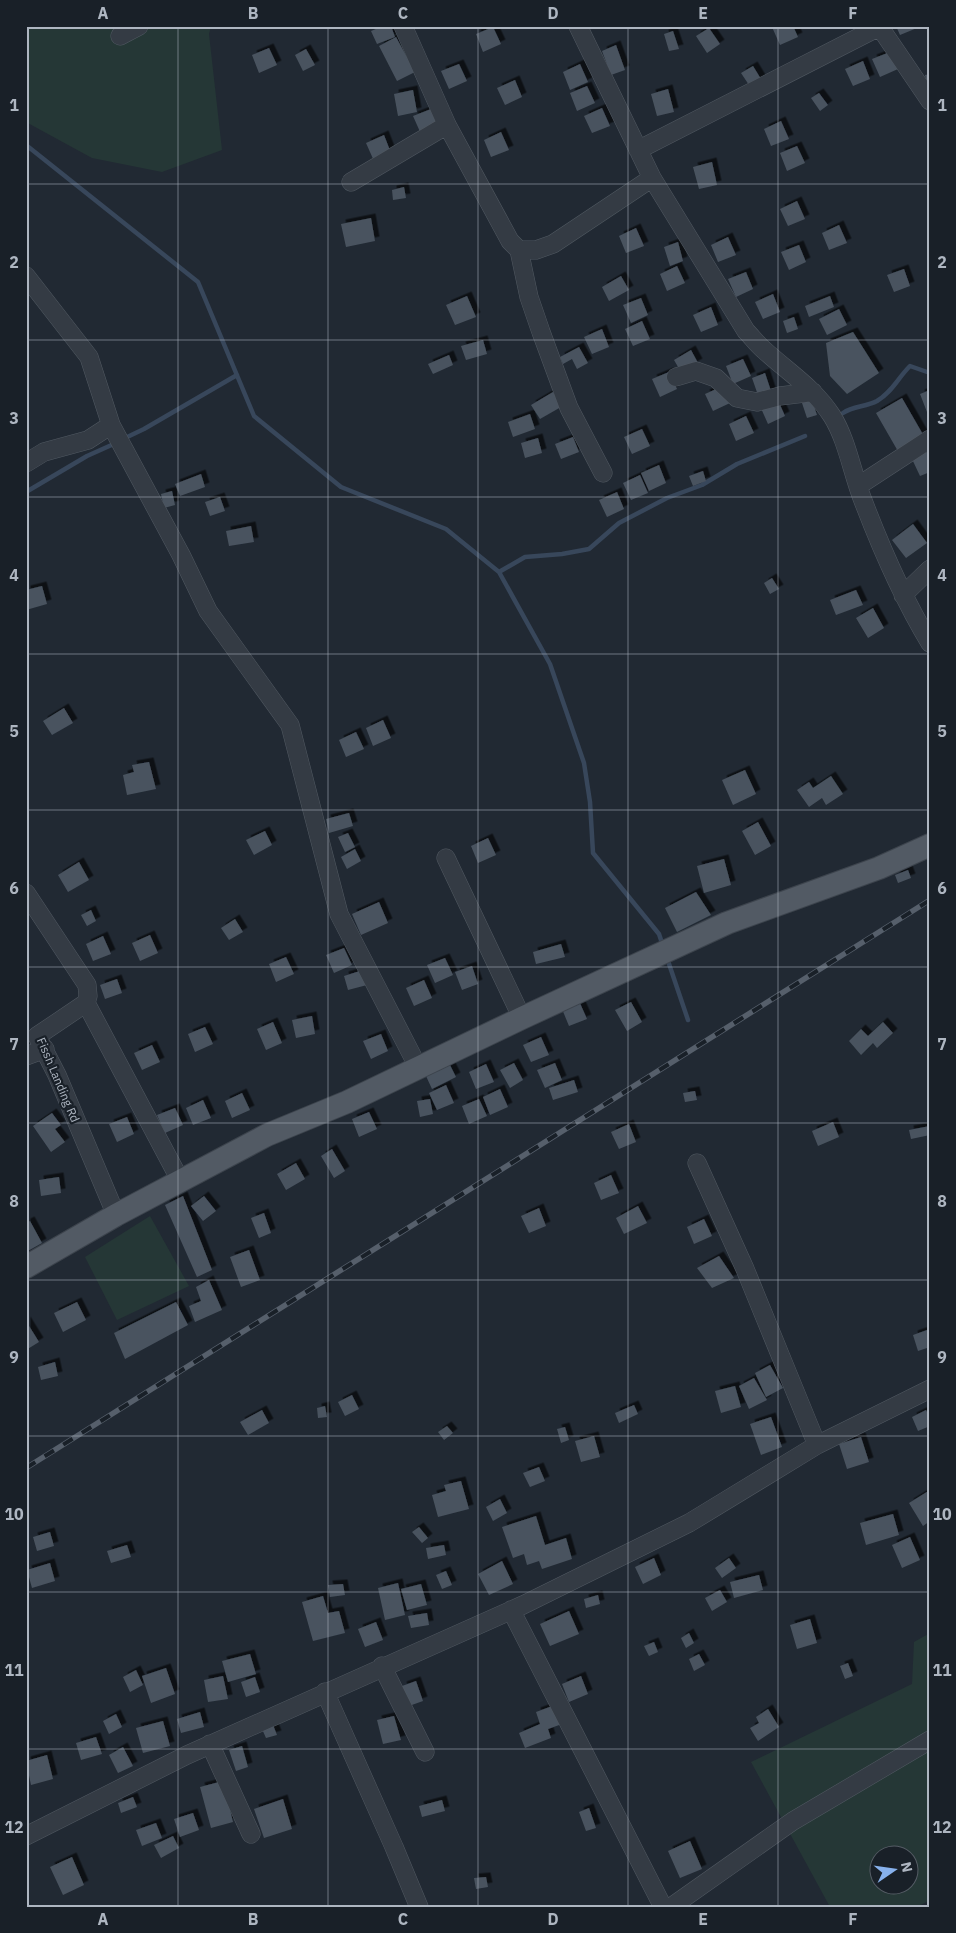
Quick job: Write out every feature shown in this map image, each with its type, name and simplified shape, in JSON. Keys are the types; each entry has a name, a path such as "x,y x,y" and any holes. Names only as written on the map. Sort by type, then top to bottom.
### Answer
{"main road":[{"path":"26,1267 116,1214 267,1135 347,1102 727,923 879,868 930,846"}],"street":[{"path":"120,36 139,26"},
{"path":"403,26 447,126 510,241 519,250 538,323 569,408 603,474"},
{"path":"578,26 652,178 746,331 764,350 813,392 833,418 841,434 858,486 903,595 930,643"},
{"path":"638,150 879,27 930,101"},
{"path":"351,182 447,126"},
{"path":"519,250 536,250 553,244 652,178"},
{"path":"26,276 89,357 111,425 181,555 208,611 290,725 339,914 418,1067"},
{"path":"676,377 696,371 716,378 737,398 757,402 813,392"},
{"path":"26,463 44,452 88,440 111,425"},
{"path":"858,486 930,439"},
{"path":"903,595 930,569"},
{"path":"446,858 522,1018"},
{"path":"26,893 84,980 88,990 86,1003 180,1180"},
{"name":"Fissh Landing Rd","path":"86,1003 37,1036 57,1075 116,1214"},
{"path":"26,1056 45,1049"},
{"path":"697,1162 745,1269 817,1445"},
{"path":"26,1836 210,1744 511,1610 689,1523 817,1445 930,1389"},
{"path":"511,1610 663,1907"},
{"path":"382,1666 425,1752"},
{"path":"325,1692 419,1907"},
{"path":"671,1907 793,1821 930,1740"},
{"path":"210,1744 251,1834"}],"shaded area":[{"path":"26,26 211,26 209,34 222,150 162,172 92,158 26,122"},
{"path":"150,1216 189,1286 117,1320 85,1257"},
{"path":"930,1633 930,1900 917,1907 830,1907 751,1762 912,1684 914,1642"}],"building":[{"path":"383,26 391,26 395,37 377,44 371,31"},
{"path":"793,26 798,37 780,45 772,27"},
{"path":"896,26 917,26 917,28 900,35"},
{"path":"493,27 501,44 483,52 476,34"},
{"path":"709,28 720,44 707,53 696,36"},
{"path":"673,31 679,49 669,51 664,34"},
{"path":"396,37 415,72 397,81 379,46"},
{"path":"616,45 625,70 611,75 602,51"},
{"path":"269,48 277,65 259,73 252,55"},
{"path":"306,49 315,65 303,71 295,55"},
{"path":"890,52 898,69 880,77 872,59"},
{"path":"863,61 870,79 853,86 845,69"},
{"path":"459,64 467,81 449,89 441,71"},
{"path":"580,64 588,82 570,90 563,72"},
{"path":"753,66 764,84 753,91 741,73"},
{"path":"930,74 930,86 928,87 925,75"},
{"path":"515,80 522,97 505,105 497,88"},
{"path":"587,86 595,103 577,111 570,93"},
{"path":"668,89 674,112 657,116 651,94"},
{"path":"413,90 417,112 398,116 394,94"},
{"path":"819,93 828,105 820,111 811,98"},
{"path":"602,108 610,126 592,133 584,116"},
{"path":"431,109 438,126 421,134 413,116"},
{"path":"781,121 789,139 771,146 764,129"},
{"path":"501,132 509,150 491,157 484,140"},
{"path":"384,135 391,153 374,161 366,143"},
{"path":"797,146 805,163 787,171 780,153"},
{"path":"712,162 717,185 699,189 693,167"},
{"path":"404,187 406,198 393,200 392,190"},
{"path":"797,201 805,219 788,226 780,209"},
{"path":"371,218 375,241 346,247 341,224"},
{"path":"839,225 847,243 829,250 822,233"},
{"path":"636,228 644,246 626,253 619,236"},
{"path":"728,237 736,255 718,262 711,245"},
{"path":"678,242 683,261 670,266 664,247"},
{"path":"799,245 806,262 789,270 781,252"},
{"path":"677,266 685,283 667,291 660,274"},
{"path":"904,269 910,286 894,292 887,275"},
{"path":"746,272 753,289 736,297 728,279"},
{"path":"621,276 629,290 609,301 602,287"},
{"path":"773,294 780,312 763,319 755,302"},
{"path":"467,296 476,317 455,325 446,305"},
{"path":"830,296 834,307 809,317 805,306"},
{"path":"641,298 648,315 631,323 623,305"},
{"path":"711,307 718,325 701,332 693,315"},
{"path":"839,309 847,325 827,335 819,319"},
{"path":"794,317 798,329 787,333 783,321"},
{"path":"642,321 650,339 633,346 625,329"},
{"path":"602,329 609,347 592,354 584,337"},
{"path":"853,332 879,373 847,394 830,376 826,343"},
{"path":"483,340 487,354 466,360 461,346"},
{"path":"579,347 588,363 577,369 572,359 563,364 560,357"},
{"path":"691,350 698,363 681,372 674,360"},
{"path":"449,355 453,365 433,374 428,364"},
{"path":"743,359 751,376 733,384 726,366"},
{"path":"669,372 677,389 660,397 652,379"},
{"path":"765,373 772,394 759,398 752,378"},
{"path":"723,386 730,403 713,411 705,394"},
{"path":"930,390 930,411 927,412 920,394"},
{"path":"553,392 561,407 540,419 531,405"},
{"path":"777,398 785,416 768,424 760,406"},
{"path":"902,398 925,438 899,453 876,413"},
{"path":"812,400 817,415 807,418 802,403"},
{"path":"530,414 535,429 513,437 508,422"},
{"path":"746,416 754,433 736,441 729,424"},
{"path":"642,429 650,446 632,454 624,437"},
{"path":"573,437 579,452 561,459 555,444"},
{"path":"538,438 542,453 525,458 521,443"},
{"path":"930,451 930,472 920,476 912,459"},
{"path":"659,465 666,483 649,491 641,473"},
{"path":"703,471 706,481 693,486 689,476"},
{"path":"201,474 205,487 180,496 175,484"},
{"path":"640,475 648,493 631,500 623,483"},
{"path":"172,491 175,505 164,508 161,494"},
{"path":"617,492 624,509 607,517 599,500"},
{"path":"220,497 225,511 210,516 205,502"},
{"path":"913,524 927,543 906,558 892,540"},
{"path":"251,526 254,542 229,546 226,531"},
{"path":"772,578 779,589 770,594 764,583"},
{"path":"42,586 47,604 26,610 26,590"},
{"path":"856,590 863,605 836,615 830,600"},
{"path":"873,608 884,628 868,638 856,618"},
{"path":"64,708 73,723 52,735 43,721"},
{"path":"383,720 391,738 373,746 366,728"},
{"path":"356,732 364,749 346,757 339,740"},
{"path":"149,762 156,789 127,795 123,775 134,772 132,765"},
{"path":"745,770 756,794 733,805 722,780"},
{"path":"831,776 843,794 826,805 822,798 809,807 797,790 809,782 813,788"},
{"path":"349,813 353,826 329,833 326,819"},
{"path":"758,822 771,846 755,855 742,831"},
{"path":"265,831 272,845 254,855 246,840"},
{"path":"348,833 355,847 345,852 338,837"},
{"path":"488,838 496,855 478,863 471,846"},
{"path":"355,849 361,861 347,869 341,857"},
{"path":"724,859 731,885 704,893 697,866"},
{"path":"79,862 89,880 68,892 58,875"},
{"path":"908,870 911,878 898,883 895,875"},
{"path":"696,892 711,915 677,932 665,908"},
{"path":"379,902 388,923 361,935 352,914"},
{"path":"91,910 96,921 87,926 81,915"},
{"path":"235,919 243,932 229,940 221,928"},
{"path":"150,935 158,953 140,961 132,943"},
{"path":"103,936 111,954 93,961 86,944"},
{"path":"561,944 565,957 536,964 533,952"},
{"path":"344,948 352,965 334,973 326,955"},
{"path":"286,957 294,974 276,982 269,964"},
{"path":"445,958 453,975 435,983 427,965"},
{"path":"472,966 478,984 462,990 455,972"},
{"path":"363,970 367,985 348,990 344,976"},
{"path":"117,979 122,993 105,999 100,985"},
{"path":"424,980 432,998 414,1006 406,988"},
{"path":"579,1001 587,1019 569,1026 562,1009"},
{"path":"631,1002 642,1022 627,1031 615,1010"},
{"path":"312,1016 315,1034 296,1038 292,1020"},
{"path":"273,1022 282,1043 266,1050 257,1029"},
{"path":"883,1022 893,1033 877,1048 873,1043 861,1055 849,1041 861,1029 868,1036"},
{"path":"205,1027 213,1044 195,1052 188,1034"},
{"path":"381,1034 388,1051 371,1059 363,1041"},
{"path":"541,1037 549,1055 531,1062 523,1045"},
{"path":"152,1045 160,1062 142,1070 134,1053"},
{"path":"514,1063 523,1080 510,1088 500,1070"},
{"path":"555,1063 562,1080 545,1088 537,1070"},
{"path":"486,1064 494,1082 476,1089 469,1072"},
{"path":"450,1065 456,1077 432,1089 426,1076"},
{"path":"574,1080 578,1092 553,1100 549,1088"},
{"path":"446,1085 454,1103 437,1110 429,1093"},
{"path":"500,1089 508,1107 490,1115 483,1097"},
{"path":"695,1091 697,1100 685,1102 683,1093"},
{"path":"242,1093 250,1110 232,1118 225,1101"},
{"path":"430,1099 433,1114 420,1117 417,1101"},
{"path":"479,1099 487,1116 469,1124 462,1106"},
{"path":"203,1100 211,1118 193,1125 186,1108"},
{"path":"175,1108 183,1125 165,1133 157,1115"},
{"path":"369,1112 377,1129 359,1137 352,1119"},
{"path":"52,1113 61,1125 55,1129 65,1142 51,1152 33,1126"},
{"path":"127,1117 134,1134 117,1142 109,1124"},
{"path":"833,1122 839,1137 818,1146 812,1131"},
{"path":"629,1124 636,1142 619,1149 611,1132"},
{"path":"930,1126 930,1135 911,1139 909,1130"},
{"path":"332,1149 345,1171 334,1178 321,1156"},
{"path":"296,1163 305,1179 286,1190 277,1174"},
{"path":"611,1175 619,1193 601,1200 594,1183"},
{"path":"59,1177 61,1193 41,1196 39,1180"},
{"path":"183,1196 212,1270 197,1277 165,1205"},
{"path":"204,1196 216,1211 203,1221 191,1206"},
{"path":"638,1206 647,1223 624,1234 616,1218"},
{"path":"539,1208 546,1226 529,1233 521,1216"},
{"path":"264,1213 271,1233 259,1238 251,1218"},
{"path":"704,1219 712,1236 694,1244 687,1227"},
{"path":"30,1221 42,1243 26,1252 26,1223"},
{"path":"249,1250 260,1280 241,1287 230,1257"},
{"path":"719,1256 734,1278 712,1288 697,1268"},
{"path":"209,1280 222,1310 195,1322 189,1306 201,1301 196,1287"},
{"path":"77,1302 86,1320 63,1332 54,1313"},
{"path":"176,1302 188,1325 125,1359 114,1333"},
{"path":"26,1321 39,1342 26,1350"},
{"path":"930,1329 930,1347 918,1351 913,1335"},
{"path":"55,1362 58,1376 41,1380 38,1367"},
{"path":"770,1365 783,1388 766,1397 755,1373"},
{"path":"754,1378 767,1400 749,1409 739,1386"},
{"path":"735,1386 741,1407 721,1413 715,1391"},
{"path":"352,1395 359,1409 345,1416 338,1402"},
{"path":"634,1405 638,1414 619,1423 615,1413"},
{"path":"325,1406 327,1417 318,1418 317,1408"},
{"path":"262,1410 269,1423 248,1435 240,1422"},
{"path":"926,1410 930,1418 930,1426 918,1431 912,1417"},
{"path":"771,1417 782,1447 761,1455 750,1424"},
{"path":"447,1426 453,1433 444,1440 438,1432"},
{"path":"565,1427 569,1440 561,1443 557,1429"},
{"path":"594,1436 600,1457 581,1462 575,1441"},
{"path":"861,1437 869,1462 847,1469 839,1444"},
{"path":"539,1467 545,1481 530,1487 523,1473"},
{"path":"461,1481 469,1509 438,1517 432,1495 446,1491 444,1485"},
{"path":"930,1490 930,1521 923,1526 909,1503"},
{"path":"500,1499 507,1513 493,1521 486,1507"},
{"path":"893,1514 899,1535 866,1545 860,1523"},
{"path":"536,1516 545,1545 566,1538 572,1559 542,1569 539,1561 527,1565 524,1554 513,1558 502,1527"},
{"path":"419,1527 428,1538 422,1543 412,1532"},
{"path":"50,1532 54,1546 37,1551 33,1537"},
{"path":"910,1537 920,1560 902,1568 892,1545"},
{"path":"127,1545 131,1557 111,1563 107,1551"},
{"path":"444,1545 446,1555 428,1559 426,1548"},
{"path":"654,1558 661,1575 643,1584 635,1567"},
{"path":"729,1558 736,1568 722,1578 715,1568"},
{"path":"502,1561 513,1584 489,1595 478,1574"},
{"path":"50,1563 55,1581 32,1588 27,1570"},
{"path":"446,1571 452,1585 442,1589 436,1575"},
{"path":"759,1575 763,1590 734,1598 730,1582"},
{"path":"398,1583 405,1615 385,1620 378,1588"},
{"path":"343,1584 345,1595 330,1597 328,1585"},
{"path":"421,1584 427,1605 407,1610 401,1589"},
{"path":"720,1590 727,1602 712,1611 705,1598"},
{"path":"598,1595 600,1604 586,1608 584,1599"},
{"path":"323,1596 328,1613 339,1611 345,1633 313,1641 302,1602"},
{"path":"569,1611 579,1634 550,1646 540,1624"},
{"path":"427,1613 429,1625 411,1628 408,1616"},
{"path":"810,1619 817,1643 797,1649 790,1625"},
{"path":"376,1622 383,1640 365,1647 358,1629"},
{"path":"689,1633 694,1643 686,1648 681,1638"},
{"path":"654,1642 658,1652 649,1656 644,1646"},
{"path":"250,1654 256,1674 228,1682 222,1661"},
{"path":"699,1654 705,1665 694,1671 689,1659"},
{"path":"848,1663 853,1676 845,1679 840,1666"},
{"path":"166,1668 175,1694 151,1703 142,1676"},
{"path":"136,1670 143,1685 130,1692 123,1677"},
{"path":"223,1676 228,1699 208,1702 204,1680"},
{"path":"581,1676 588,1694 569,1702 562,1684"},
{"path":"255,1677 260,1692 246,1697 241,1682"},
{"path":"416,1681 423,1701 409,1706 402,1686"},
{"path":"555,1705 562,1724 548,1729 551,1738 525,1748 519,1733 540,1724 536,1712"},
{"path":"768,1709 779,1727 758,1741 750,1728 759,1723 756,1717"},
{"path":"200,1712 204,1727 181,1733 177,1719"},
{"path":"116,1714 122,1727 109,1734 103,1721"},
{"path":"394,1716 401,1740 383,1744 377,1720"},
{"path":"163,1721 170,1746 143,1753 136,1728"},
{"path":"273,1725 277,1735 266,1738 262,1729"},
{"path":"96,1737 102,1754 81,1760 76,1743"},
{"path":"242,1746 248,1767 236,1771 229,1750"},
{"path":"123,1747 133,1766 118,1773 109,1755"},
{"path":"47,1755 53,1779 31,1785 26,1761"},
{"path":"223,1781 233,1822 211,1828 200,1787"},
{"path":"133,1797 137,1807 121,1813 118,1803"},
{"path":"283,1799 292,1829 264,1838 254,1809"},
{"path":"442,1800 445,1811 422,1817 419,1806"},
{"path":"589,1808 596,1828 586,1831 579,1812"},
{"path":"193,1813 199,1830 180,1837 174,1819"},
{"path":"156,1823 162,1838 142,1846 136,1830"},
{"path":"173,1836 179,1848 161,1858 154,1845"},
{"path":"690,1841 702,1869 680,1878 668,1851"},
{"path":"72,1857 84,1885 63,1895 50,1867"},
{"path":"486,1877 488,1887 476,1889 474,1878"}],"waterway":[{"path":"26,145 198,282 254,416 341,487 446,529 499,572 550,664 584,763 590,802 593,853 659,934 663,946"},
{"path":"843,413 877,401 891,389 910,366 930,373"},
{"path":"123,439 144,429 237,375"},
{"path":"499,572 525,557 562,554 589,549 619,523 667,498 702,485 737,464 805,436"},
{"path":"26,492 87,456 116,443"},
{"path":"667,958 688,1020"}],"railway":[{"path":"26,1468 930,900"}]}
